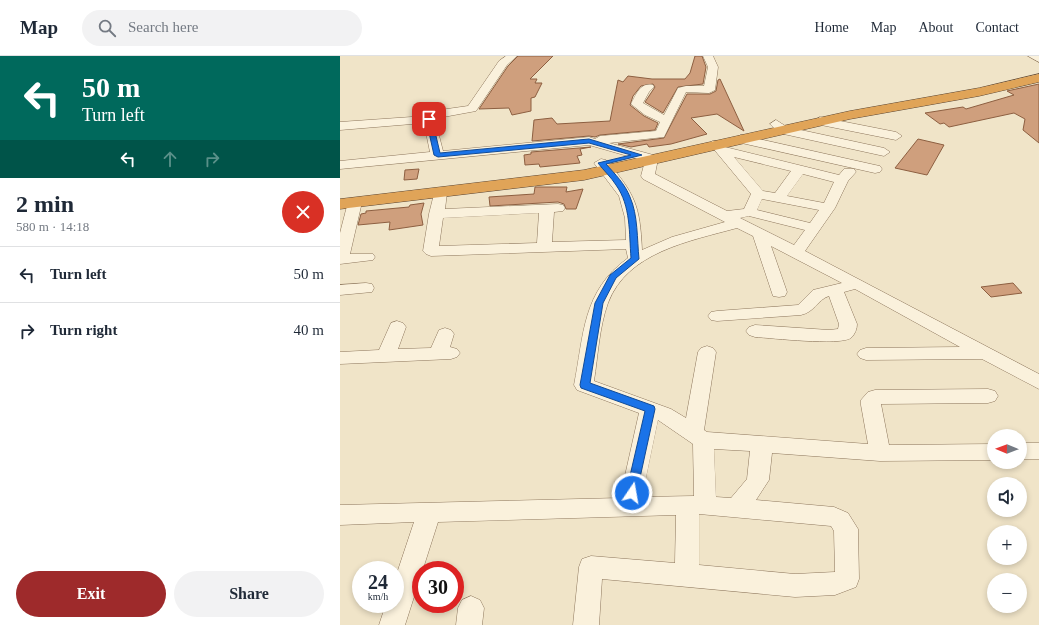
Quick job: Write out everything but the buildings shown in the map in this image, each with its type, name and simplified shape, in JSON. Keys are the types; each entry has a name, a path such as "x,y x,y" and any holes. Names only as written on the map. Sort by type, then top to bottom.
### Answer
{"highway":[{"path":"645,157 719,147 779,127 841,110 970,87 1039,72"},
{"path":"340,204 526,183 604,167 779,127 820,121 902,104 979,92 1039,78"},
{"path":"340,196 604,167"}],"street":[{"path":"340,126 429,119 433,115 472,109 503,63 512,56"},
{"path":"340,165 656,135 662,132 682,90 686,88 709,90 713,67 708,56"},
{"path":"1033,56 1039,59"},
{"path":"649,88 644,90 637,104 649,113 667,121"},
{"path":"429,119 438,155"},
{"path":"820,121 896,136"},
{"path":"779,127 884,152"},
{"path":"741,139 876,169"},
{"path":"814,155 826,139"},
{"path":"589,141 645,157 648,176 737,217 760,234 1039,382"},
{"path":"719,147 842,180"},
{"path":"719,147 758,194 828,208"},
{"path":"796,253 828,208 842,180 856,164"},
{"path":"604,167 619,183 627,197 631,214 634,252 613,277 599,303 584,385 664,414 698,437 761,445 880,453 987,452"},
{"path":"778,198 800,169"},
{"path":"440,193 431,251 544,247 634,252 671,243 737,217 758,194"},
{"path":"355,202 340,259 366,257"},
{"path":"436,214 552,208 544,247"},
{"path":"737,217 813,228"},
{"path":"760,234 779,292"},
{"path":"717,316 801,310 805,309 814,297 856,284"},
{"path":"342,294 366,288"},
{"path":"755,331 829,336 844,334 848,329 848,324 835,290"},
{"path":"386,356 396,327"},
{"path":"340,358 444,353 444,334"},
{"path":"687,575 696,505 698,437 707,352"},
{"path":"866,354 985,353"},
{"path":"880,453 871,405 871,400 875,397 988,396"},
{"path":"629,507 650,409"},
{"path":"736,508 757,484 760,478 761,445"},
{"path":"1027,451 1039,451"},
{"path":"340,516 696,505 834,518 840,520 846,529 847,579 842,583 833,585 778,585 687,575 591,567 586,625"},
{"path":"392,625 429,513"}],"route":[{"path":"429,119 438,155 589,141 638,155 601,163 619,183 627,197 631,214 635,259 613,277 599,303 584,385 650,409 632,493"}]}
